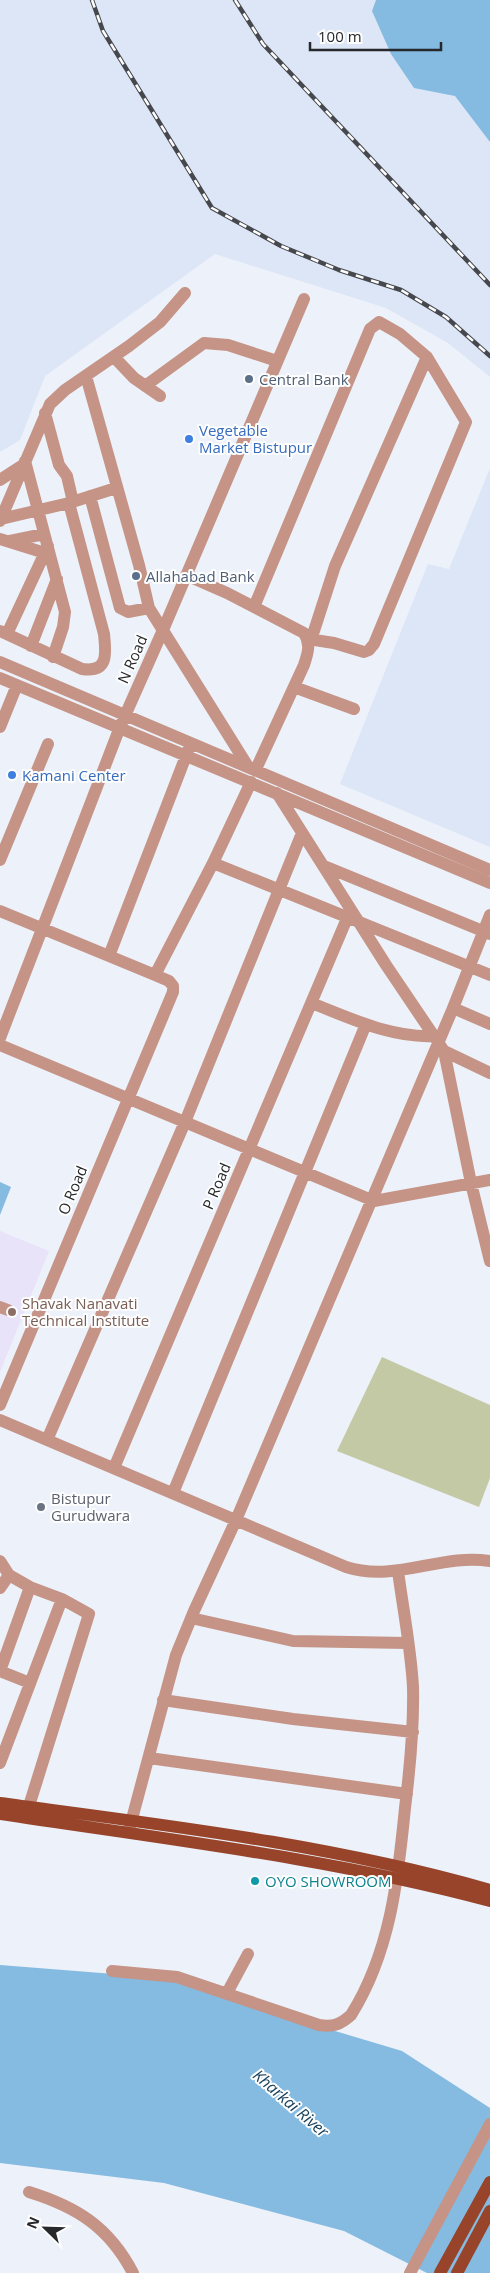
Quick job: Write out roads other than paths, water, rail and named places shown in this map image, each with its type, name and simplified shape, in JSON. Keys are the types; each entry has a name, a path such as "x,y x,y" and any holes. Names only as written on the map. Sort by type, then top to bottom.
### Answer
{"main road":[{"path":"0,1802 131,1820 346,1855 490,1901"},
{"path":"0,1814 316,1862 398,1872 490,1890"},
{"path":"440,2273 490,2182"},
{"path":"457,2273 490,2211"}],"street":[{"path":"1,518 45,413 56,397 160,322 185,293"},
{"name":"N Road","path":"0,1038 125,714 163,630 304,298"},
{"path":"254,607 370,329 379,322 400,334 427,357 466,422 374,644 369,650 364,652 334,643 308,640"},
{"path":"145,386 204,343 228,345 277,361"},
{"path":"114,357 122,368 160,396"},
{"path":"308,640 314,631 334,566 427,357"},
{"path":"86,376 139,565 149,608 252,767"},
{"path":"45,413 59,465 67,476 71,502 104,634 106,651 104,661 99,667 92,670 82,669 54,657 4,632 46,544"},
{"path":"0,480 24,463"},
{"path":"24,463 65,612 63,627 54,657"},
{"path":"1,518 38,511 116,488"},
{"path":"90,496 120,608 128,612 149,608"},
{"path":"5,540 46,544"},
{"path":"5,540 46,544"},
{"path":"186,575 304,633 308,640 308,650 294,687 252,767"},
{"path":"31,646 57,579"},
{"path":"0,662 252,767 490,870"},
{"path":"0,678 490,883"},
{"path":"0,727 17,685"},
{"path":"294,687 354,710"},
{"path":"109,956 191,742"},
{"path":"0,860 48,744"},
{"path":"0,910 154,975 213,863 251,782"},
{"path":"277,793 324,866 353,918 438,1043 490,1261"},
{"path":"47,1440 185,1122 302,833"},
{"path":"213,863 490,975"},
{"path":"324,866 487,933"},
{"path":"129,1834 131,1820 163,1700 176,1655 190,1618 236,1520 470,966 487,933 490,915"},
{"name":"P Road","path":"114,1468 311,1003 353,918"},
{"name":"O Road","path":"0,1405 172,992 173,986 169,981 154,975"},
{"path":"311,1003 366,1024 398,1034 438,1043 490,1073"},
{"path":"453,1008 490,1024"},
{"path":"173,1493 306,1174 366,1024"},
{"path":"0,1045 371,1200 490,1180"},
{"path":"0,1420 364,1573 398,1571 443,1562 490,1561"},
{"path":"0,1561 9,1575 30,1587 62,1599 89,1614 29,1806"},
{"path":"112,1972 178,1978 319,2025 332,2027 343,2022 357,2006 384,1942 396,1895 413,1732 412,1685 398,1571"},
{"path":"0,1588 9,1575"},
{"path":"30,1587 0,1671 30,1682"},
{"path":"0,1763 62,1599"},
{"path":"190,1618 293,1640 407,1643"},
{"path":"163,1700 301,1720 413,1732"},
{"path":"148,1758 407,1794"},
{"path":"227,1993 248,1954"},
{"path":"410,2273 490,2124"},
{"path":"29,2192 59,2202 82,2214 105,2233 125,2258 133,2273"}],"water":[{"path":"376,0 490,0 490,142 455,96 414,88 391,54 372,11"},
{"path":"0,1182 11,1187 0,1215"},
{"name":"Kharkai River","path":"0,1965 177,1979 315,2025 402,2051 490,2108 490,2273 427,2273 344,2231 164,2183 0,2163"}],"railway":[{"path":"92,0 103,31 212,208 281,246 339,270 401,290 446,317 490,356"},
{"path":"235,0 263,44 490,285"}],"place":[{"name":"Central Bank","path":"249,379"},
{"name":"Vegetable Market Bistupur","path":"189,439"},
{"name":"Allahabad Bank","path":"136,576"},
{"name":"Kamani Center","path":"12,775"},
{"name":"Shavak Nanavati Technical Institute","path":"12,1312"},
{"name":"Bistupur Gurudwara","path":"41,1507"},
{"name":"OYO SHOWROOM","path":"255,1881"}]}
